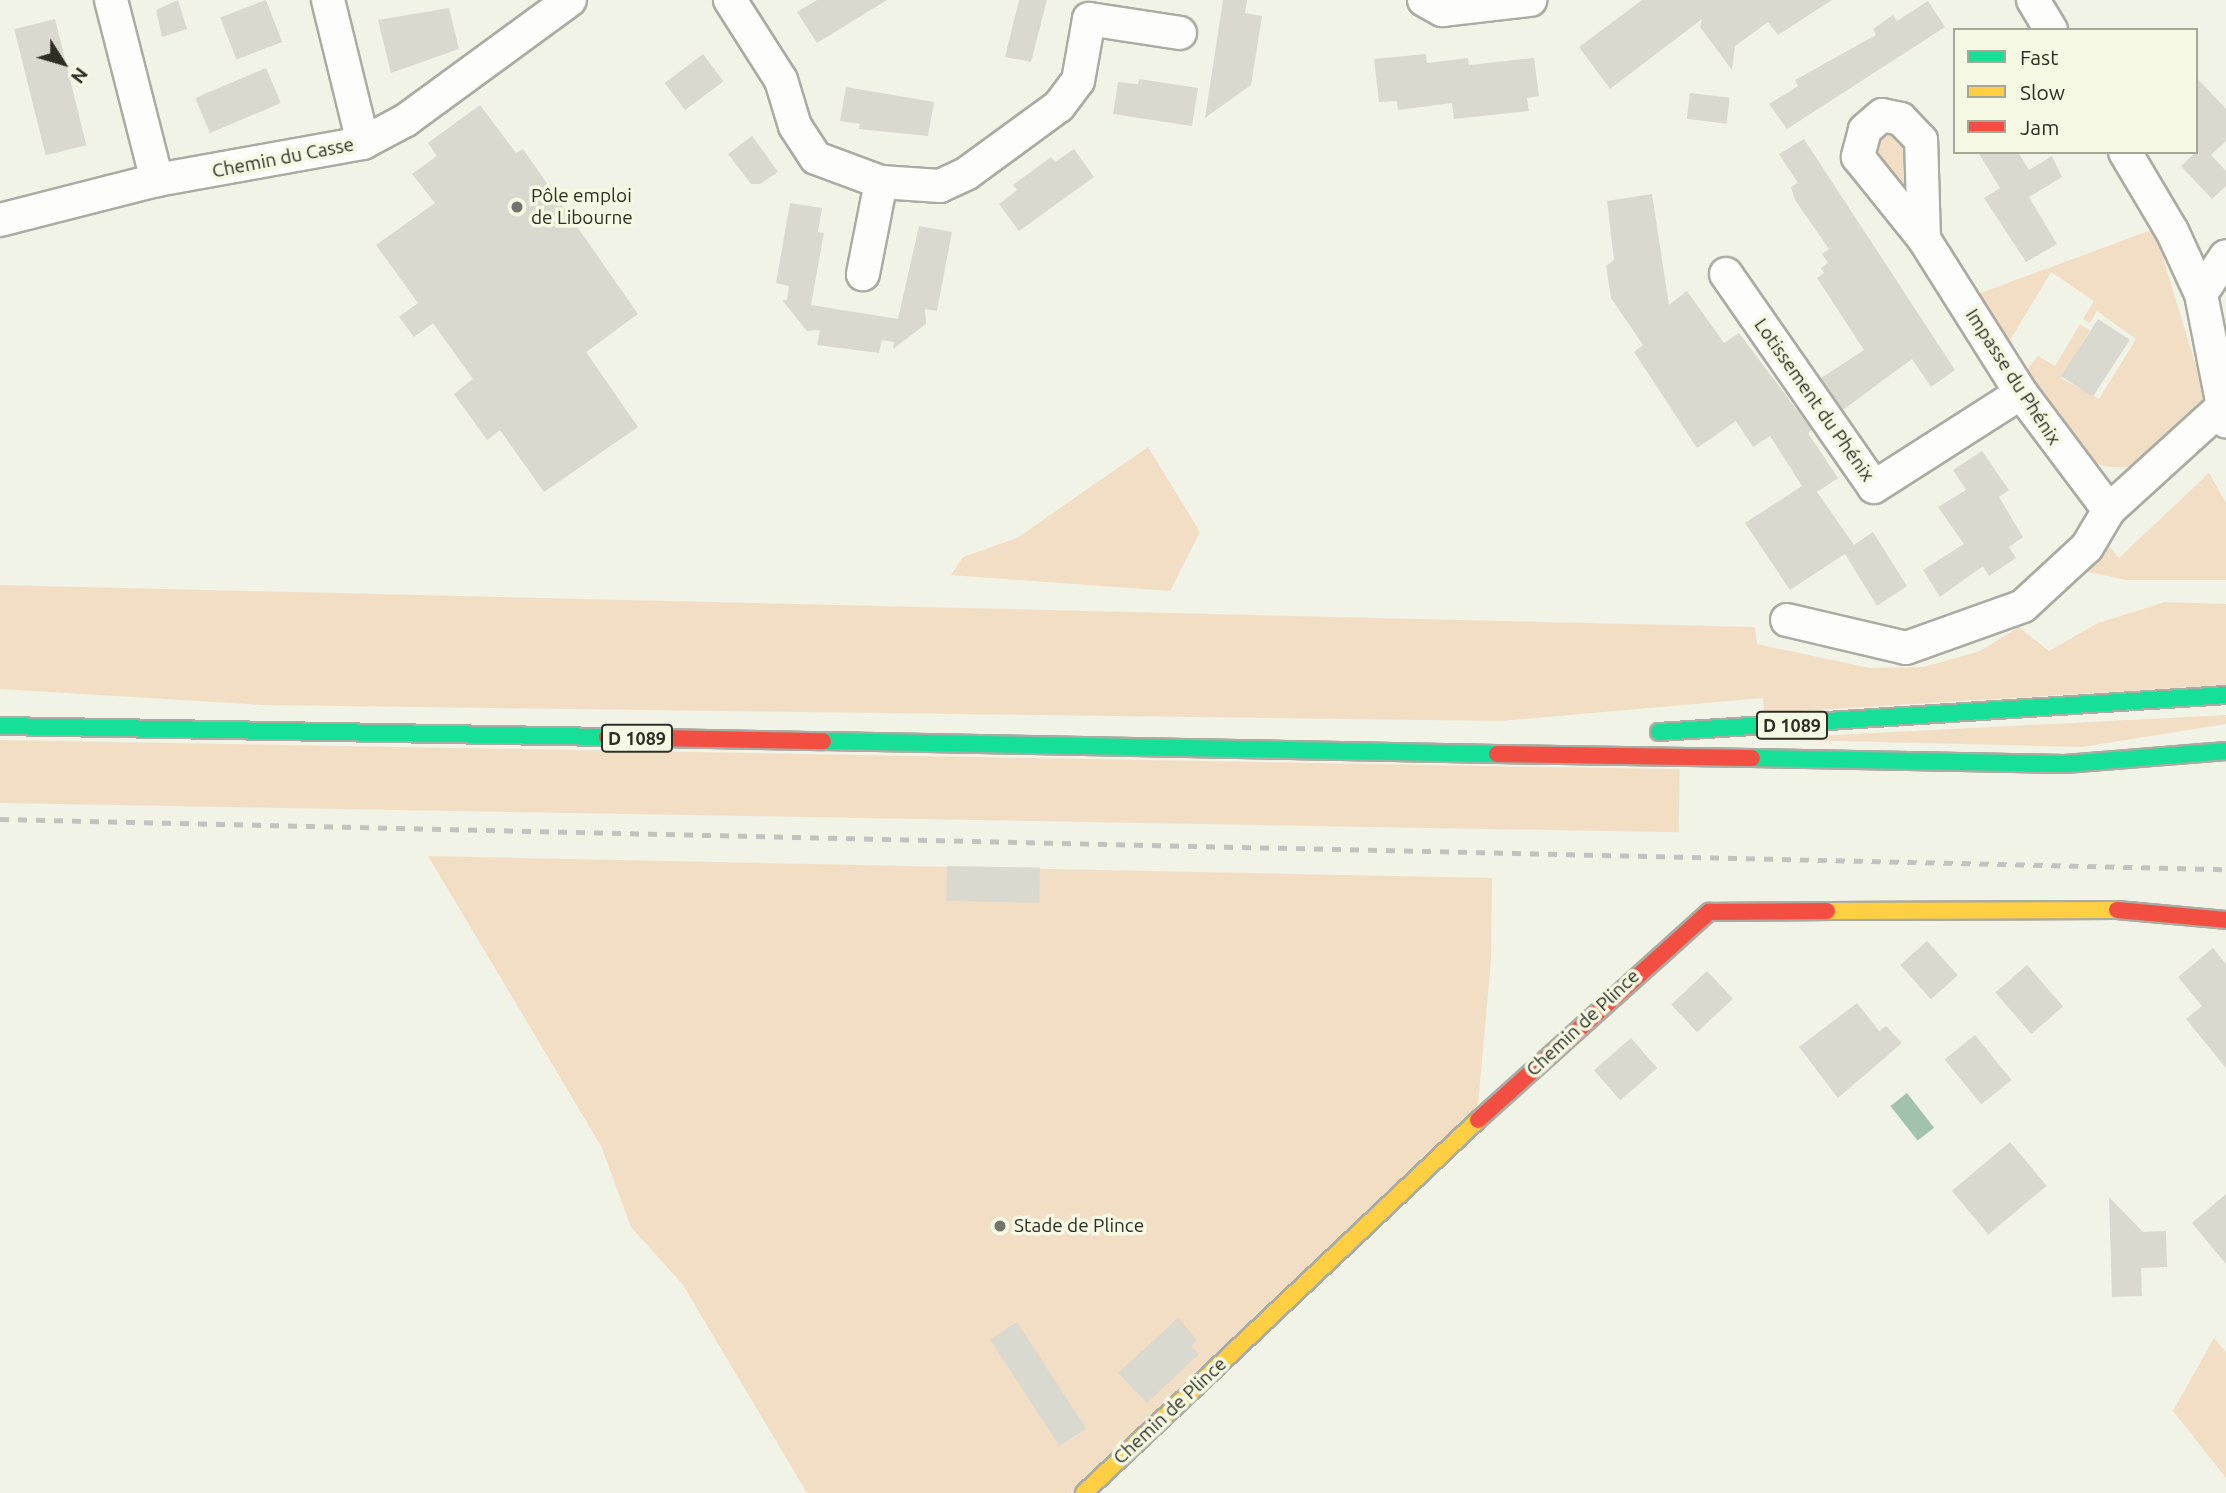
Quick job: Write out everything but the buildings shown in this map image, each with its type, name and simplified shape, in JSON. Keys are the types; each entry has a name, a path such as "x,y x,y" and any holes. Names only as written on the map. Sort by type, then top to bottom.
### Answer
{"main road":[{"name":"D 1089","path":"1647,733 2226,695"},
{"name":"D 1089","path":"0,726 1357,748 2065,764 2226,751"},
{"name":"D 1089","path":"1357,748 1578,736"},
{"name":"Chemin de Plince","path":"1084,1493 1488,1111 1709,912 2121,910 2226,920"}],"street":[{"path":"111,0 157,180"},
{"path":"328,0 363,143"},
{"name":"Chemin du Casse","path":"0,220 157,180 363,143 406,120 570,0"},
{"path":"730,0 781,80 795,126 816,158 881,182 940,186 966,174 1059,106 1078,81 1089,10 1180,33"},
{"path":"1424,0 1442,10 1530,0"},
{"path":"2033,0 2050,28"},
{"path":"1787,620 1906,648 2023,606 2087,547 2109,510 2223,415 2201,294 2172,231 2125,154"},
{"path":"863,274 881,182"},
{"name":"Impasse du Phénix","path":"1924,239 2021,393 2109,510"},
{"path":"2201,294 2226,256"},
{"name":"Lotissement du Phénix","path":"1726,274 1874,487 2021,393"}],"shaded area":[{"path":"1884,126 1903,138 1913,191 1905,196 1872,152"},
{"path":"2154,229 2206,398 2133,467 2108,467 2087,461 2027,370 2038,356 2055,366 2080,324 2090,330 2061,378 2099,399 2136,339 2097,311 2090,323 2083,319 2094,301 2051,272 2009,342 1978,294"},
{"path":"1148,447 1200,532 1170,591 951,575 963,557 1017,538"},
{"path":"2209,473 2226,503 2226,580 2126,580 2074,569 2102,537 2119,558"},
{"path":"0,585 1755,627 1757,644 1870,668 1924,667 1980,651 2019,627 2049,651 2098,623 2165,602 2226,604 2226,685 1764,713 1763,698 1501,721 263,705 0,689"},
{"path":"2226,715 2226,724 2082,747 1758,739"},
{"path":"0,740 1680,769 1679,832 0,803"},
{"name":"Stade de Plince","path":"428,856 1492,878 1491,961 1478,1105 1071,1493 807,1493 683,1285 631,1227 601,1146"},
{"path":"1907,1093 1934,1128 1918,1141 1890,1106"},
{"path":"2214,1338 2226,1352 2226,1478 2173,1411"}],"railway":[{"path":"0,819 2226,869"}],"traffic: fast":[{"path":"1659,732 2226,695"},
{"path":"0,726 607,737"},
{"path":"823,741 1497,754"},
{"path":"1752,758 2065,764 2226,751"}],"traffic: slow":[{"path":"1827,911 2117,910"},
{"path":"1084,1493 1478,1120"}],"traffic: jam":[{"path":"607,737 823,741"},
{"path":"1497,754 1752,758"},
{"path":"2117,910 2226,920"},
{"path":"1478,1120 1709,912 1827,911"}],"place":[{"name":"Pôle emploi de Libourne","path":"517,207"},
{"name":"Stade de Plince","path":"1000,1226"}]}
